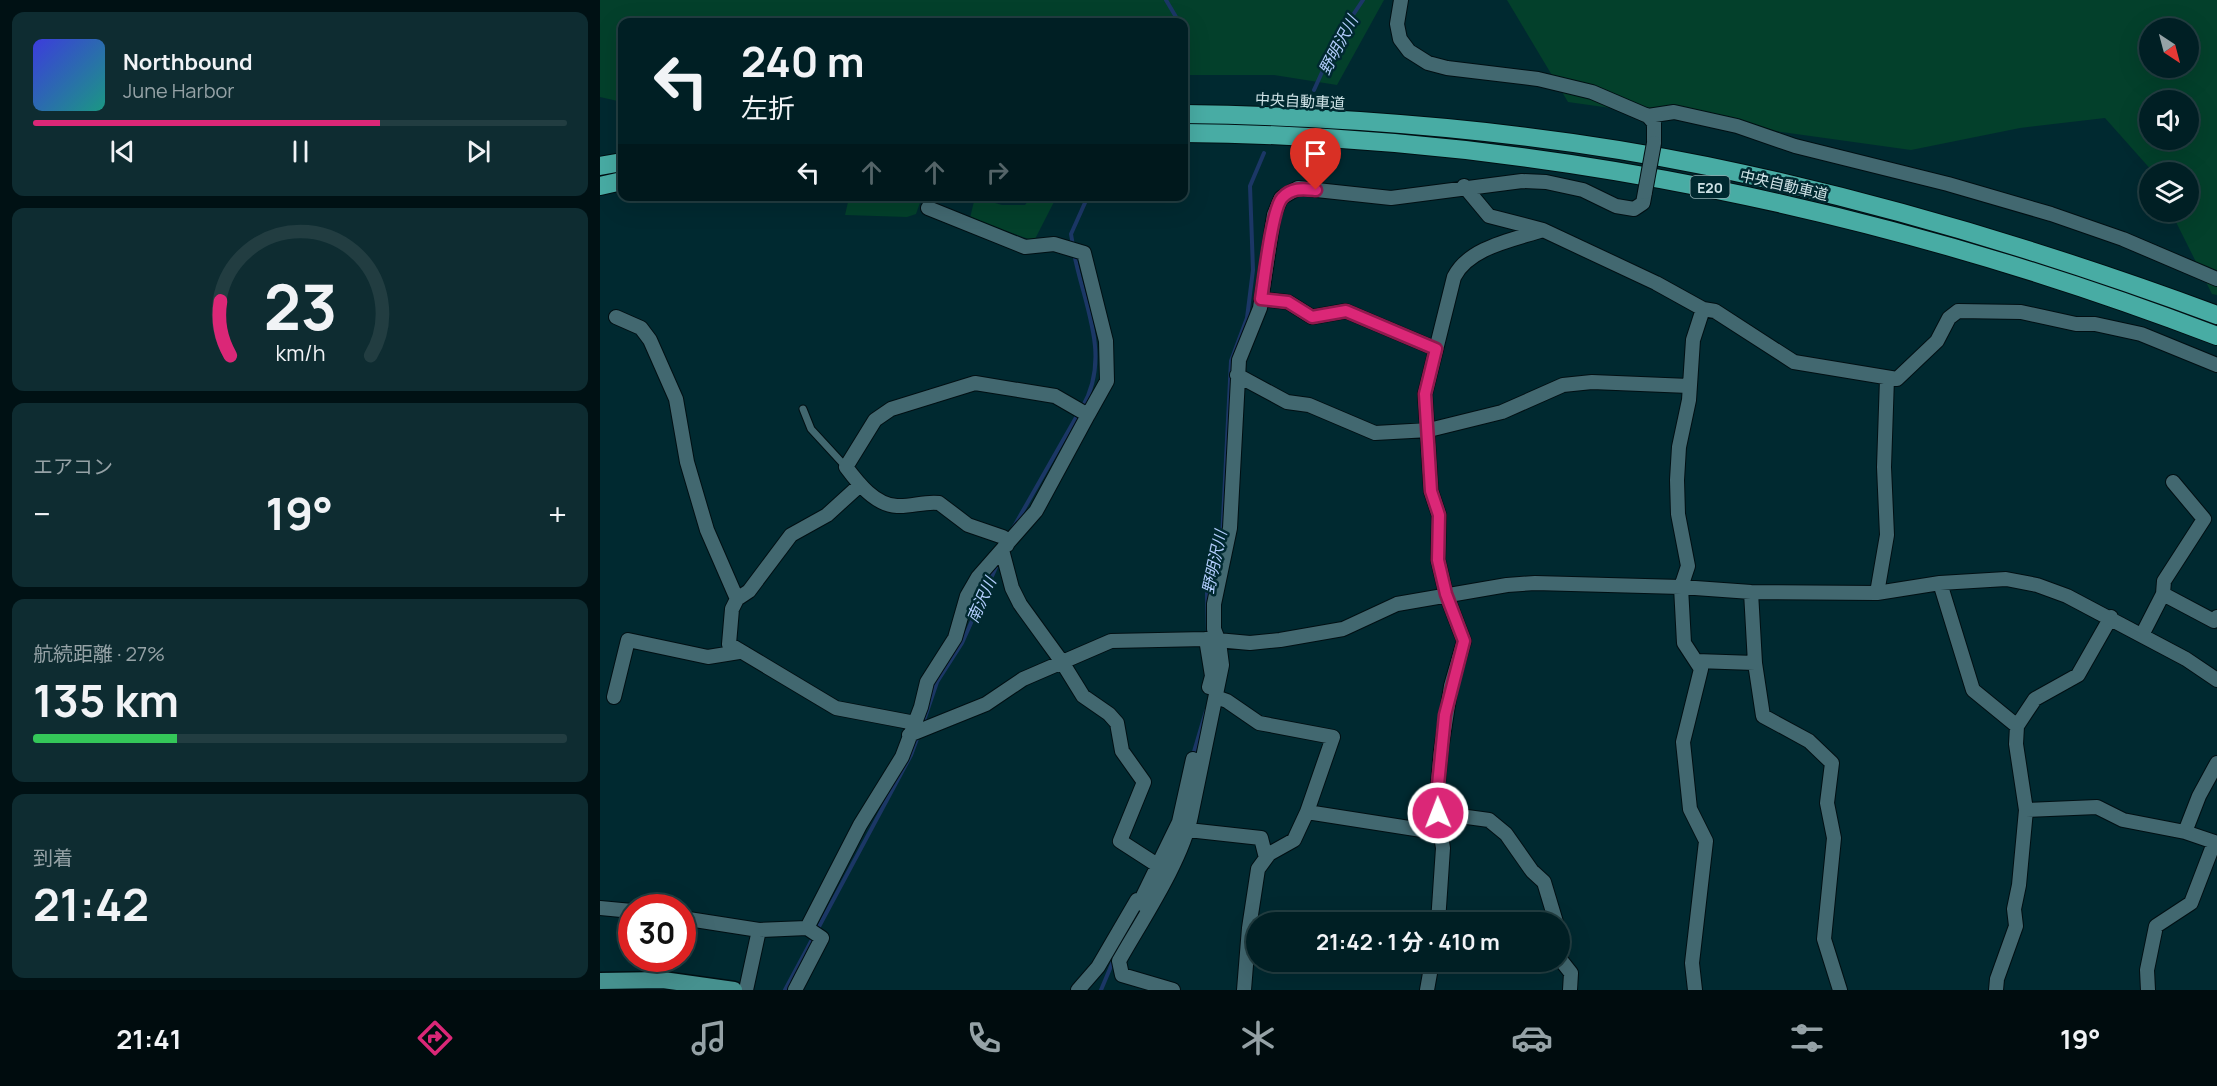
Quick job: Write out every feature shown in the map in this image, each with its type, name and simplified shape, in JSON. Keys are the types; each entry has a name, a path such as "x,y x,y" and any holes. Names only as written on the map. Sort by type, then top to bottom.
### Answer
{"highway":[{"name":"中央自動車道","path":"1188,114 1295,117 1401,125 1593,147 1705,166 1822,192 1994,238 2113,276 2217,315"},
{"name":"中央自動車道","path":"1188,133 1286,136 1482,153 1590,166 1702,185 1902,232 1989,256 2114,296 2217,336"},
{"path":"600,166 618,163"},
{"path":"600,186 618,182"}],"main road":[{"path":"611,984 663,980 734,990"}],"street":[{"path":"1173,990 1156,988 1122,975 1119,961 1162,868 1179,822 1212,676 1214,604 1230,528 1239,360 1261,299 1275,215 1281,198 1298,188 1391,198 1464,186 1522,181 1546,182 1583,190 1616,207 1634,209 1643,203 1654,143 1653,123 1648,116 1592,92 1538,79 1447,68 1428,63 1409,51 1400,39 1397,24 1401,0"},
{"path":"1648,116 1674,112 1737,126 1795,146 1971,191 2051,214 2123,239 2217,279"},
{"path":"1464,186 1490,216 1543,230 1656,283 1703,309 1715,311 1794,362 1897,379 1904,375 1937,340 1949,318 1958,311 2021,312 2076,324 2095,324 2141,334 2217,364"},
{"path":"807,928 860,825 902,757 927,682 955,638 967,596 978,577 1036,511 1107,381 1106,341 1084,253 1054,244 1025,247 928,208"},
{"path":"1439,912 1443,848 1436,805 1445,715 1464,641 1446,594 1438,560 1439,515 1431,491 1425,394 1454,277 1460,266 1495,246 1543,230"},
{"path":"1261,299 1288,302 1312,317 1346,311 1436,349"},
{"path":"1695,990 1692,963 1706,841 1690,809 1683,742 1701,669 1684,642 1680,587 1688,566 1678,514 1677,480 1693,340 1703,309"},
{"path":"616,317 641,328 650,340 676,399 687,462 707,530 736,598"},
{"path":"1237,375 1287,402 1308,405 1375,432 1429,430 1502,412 1563,384 1592,382 1689,386"},
{"path":"1877,593 1887,535 1884,467 1887,378"},
{"path":"1088,415 1055,396 975,383 891,409 875,420 846,467 860,485 885,504 897,507 939,503 968,525 1003,537 1012,588 1020,604 1062,662 1083,696 1109,714 1117,723 1122,751 1144,782 1120,841 1162,868"},
{"path":"2142,635 2163,594 2164,581 2205,519 2173,482"},
{"path":"860,485 827,515 791,535 749,591 736,598 732,609 729,644 836,708 912,729 986,704 1023,679 1112,641 1280,640 1334,631 1397,604 1446,594 1535,583 1680,587 1751,592 1877,593 1940,583 1996,578 2037,585 2111,617 2217,680"},
{"path":"1940,583 1973,690 2017,726"},
{"path":"1751,592 1755,663 1762,716 1809,741 1832,764 1827,803 1834,838 1824,939 1840,990"},
{"path":"2163,594 2214,621 2217,617"},
{"path":"1996,990 1997,979 2016,926 2014,909 2019,885 2026,810 2016,744 2017,726 2035,699 2078,675 2111,617"},
{"path":"614,697 628,640 708,657 739,652"},
{"path":"1162,868 1188,830 1222,665 1213,640"},
{"path":"1696,661 1755,663"},
{"path":"1216,698 1227,701 1259,723 1333,737 1307,812 1294,840 1266,858 1258,869 1249,928 1244,990"},
{"path":"2185,832 2199,796 2217,764"},
{"path":"2026,810 2097,807 2123,820 2185,832 2215,843 2191,903 2156,926 2147,970 2148,990"},
{"path":"1307,812 1441,833"},
{"path":"1438,813 1489,820 1506,834 1532,871 1544,882 1553,912"},
{"path":"1188,830 1261,838 1266,858"},
{"path":"1077,990 1098,967 1137,900 1144,905"},
{"path":"600,908 618,910"},
{"path":"696,920 759,930 807,928 822,938 795,990"},
{"path":"746,990 759,930"},
{"path":"1427,990 1430,972"},
{"path":"1569,990 1570,972"}],"lane":[{"path":"803,409 811,429 846,467"}],"green space":[{"path":"600,0 1384,0 1337,85 1274,75 1188,75 1188,18 822,18 818,16 816,18 618,18 618,101 600,97"},
{"path":"1507,0 2217,0 2217,295 2212,294 2176,222 2199,222 2199,162 2144,162 2105,118 2020,128 1911,150 1568,102"},
{"path":"921,201 916,214 907,217 845,215 848,202"},
{"path":"974,201 988,201 1002,205 1025,205 1028,201 1054,201 1034,241 970,218"}],"waterway":[{"name":"南沢川","path":"1166,0 1177,18"},
{"name":"野明沢川","path":"1314,90 1337,39 1363,0"},
{"name":"野明沢川","path":"1222,539 1231,361 1247,318 1253,270 1250,186 1264,153"},
{"name":"南沢川","path":"1073,246 1071,234 1086,201"},
{"name":"南沢川","path":"1074,253 1089,312 1095,350 1095,369 1091,389 1082,408"},
{"name":"南沢川","path":"1012,530 1078,414"},
{"name":"野明沢川","path":"1208,636 1207,593 1218,552"},
{"name":"南沢川","path":"922,726 937,682 962,643 997,565"},
{"name":"野明沢川","path":"1193,755 1206,711"},
{"name":"南沢川","path":"785,990 911,755 918,736"},
{"name":"野明沢川","path":"1127,933 1137,913"},
{"name":"野明沢川","path":"1101,990 1114,959"}],"route":[{"path":"1316,190 1298,188 1281,198 1275,215 1261,299 1288,302 1312,317 1346,311 1436,349 1425,394 1431,491 1439,515 1438,560 1446,594 1464,641 1445,715 1436,805 1438,813"}]}
